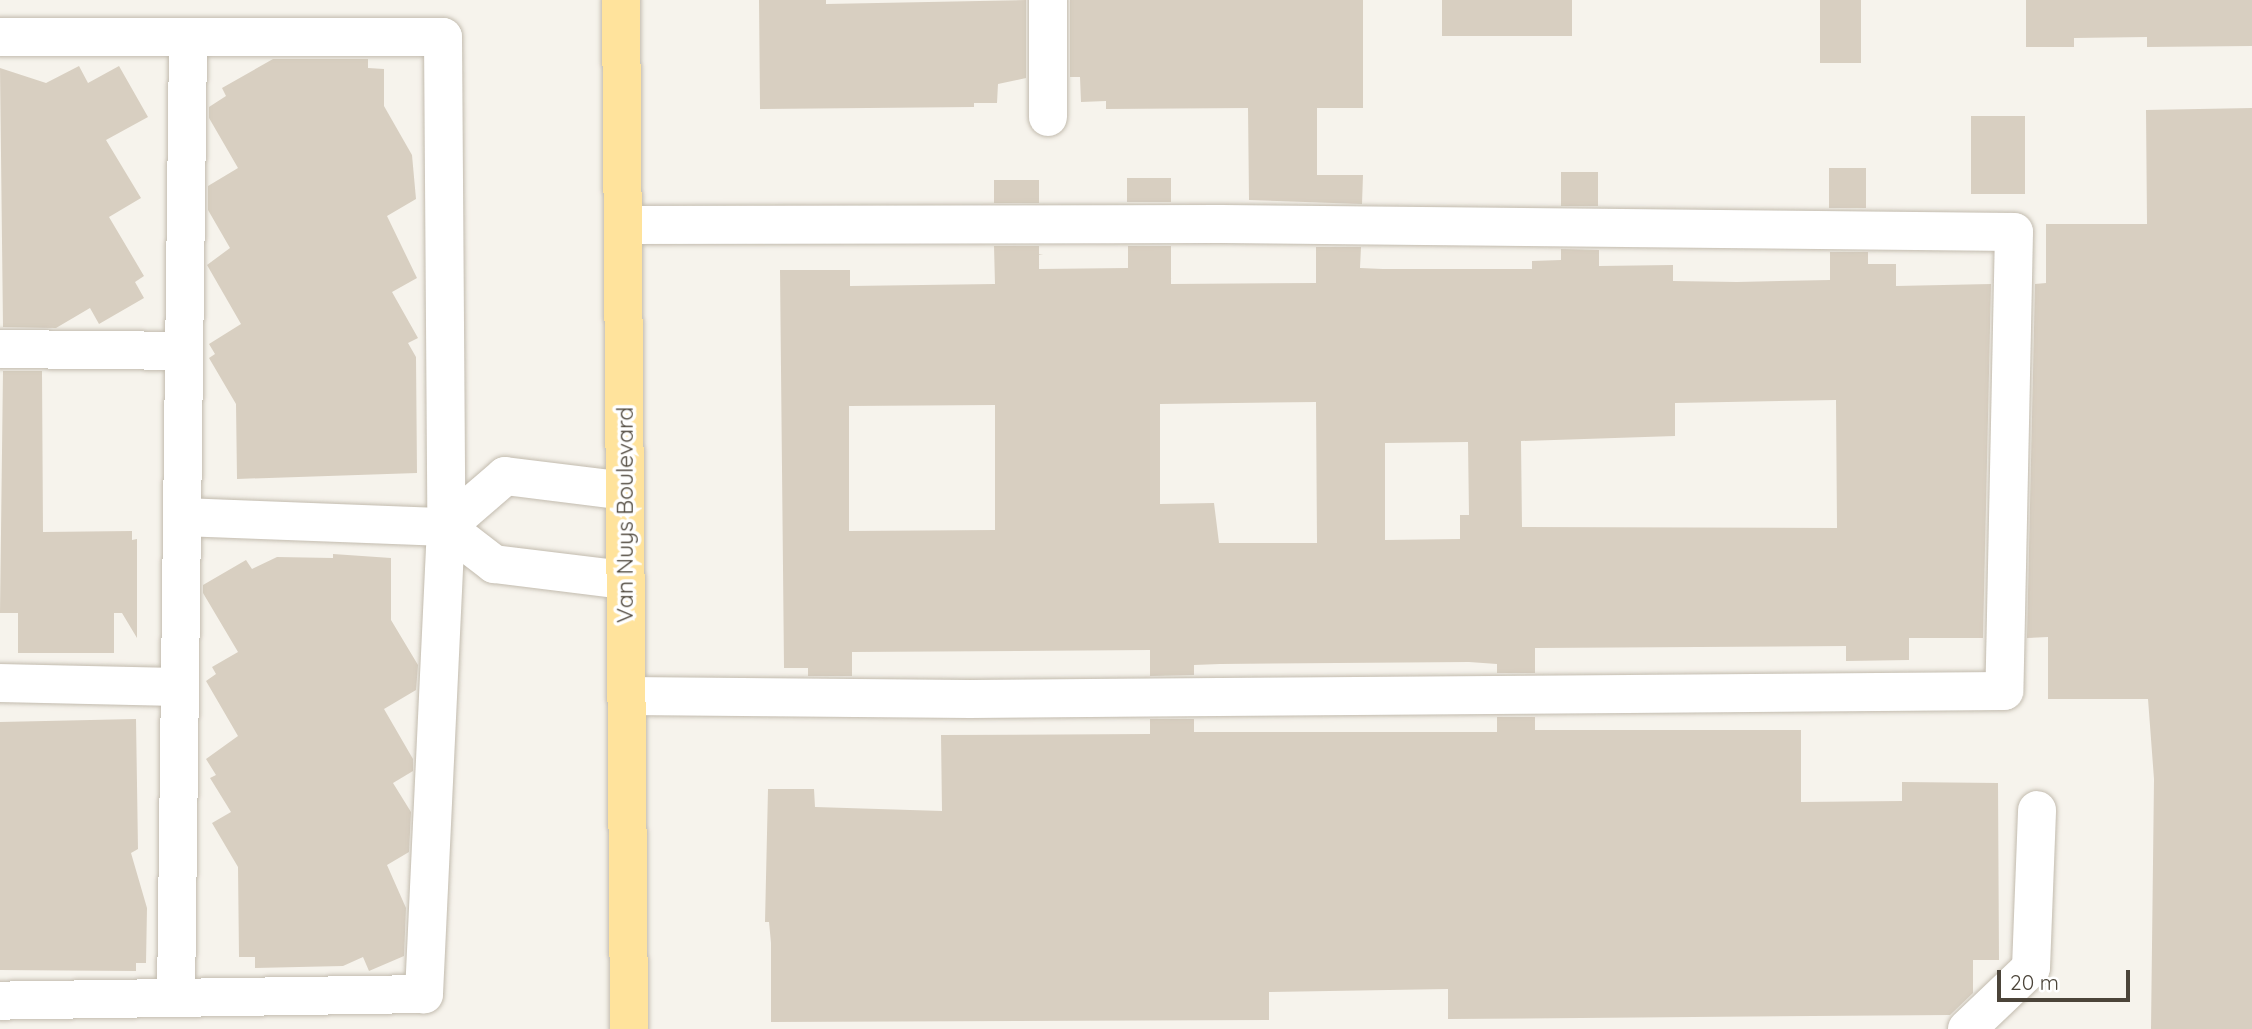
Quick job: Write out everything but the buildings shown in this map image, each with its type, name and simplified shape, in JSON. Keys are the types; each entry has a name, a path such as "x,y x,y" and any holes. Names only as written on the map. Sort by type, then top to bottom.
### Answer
{"main road":[{"name":"Van Nuys Boulevard","path":"621,0 629,1029"}],"lane":[{"path":"1048,0 1048,117"},
{"path":"0,37 443,37 446,527 425,995 0,1001"},
{"path":"176,998 188,37"},
{"path":"623,225 1221,224 2014,232 2004,691 984,699 627,696"},
{"path":"0,349 184,351"},
{"path":"446,527 505,476 625,491"},
{"path":"182,517 446,527 494,564 625,580"},
{"path":"0,683 180,687"},
{"path":"1967,1029 2031,968 2038,810"}]}
